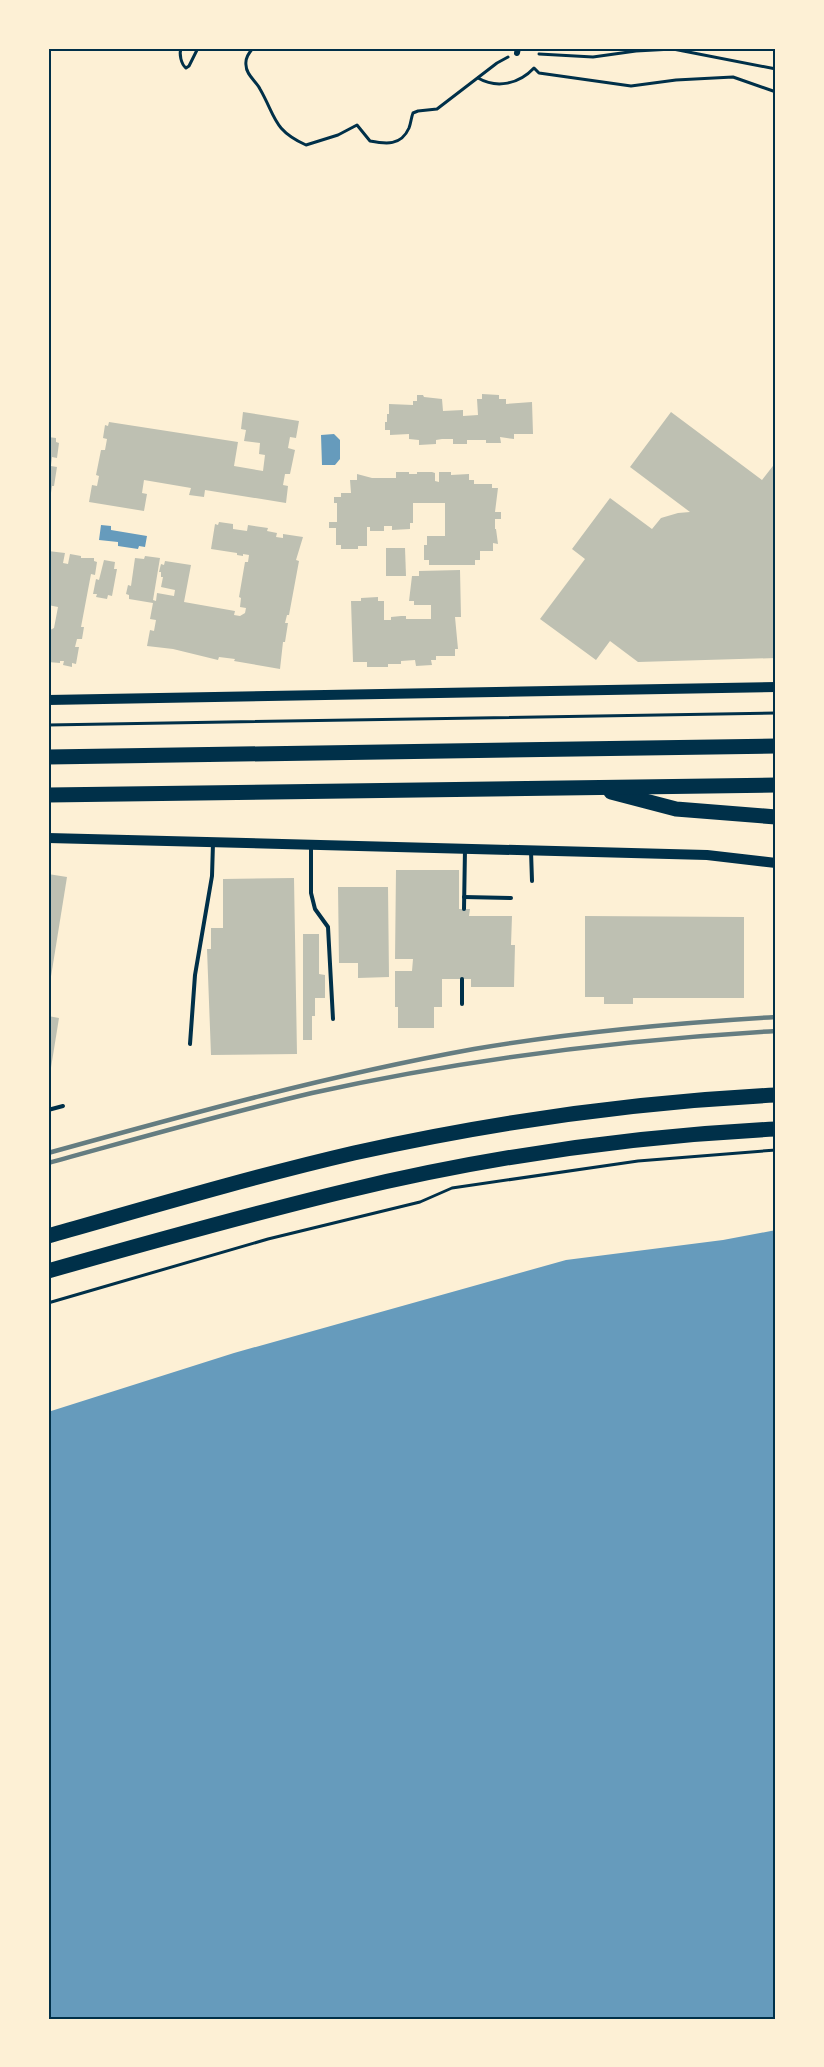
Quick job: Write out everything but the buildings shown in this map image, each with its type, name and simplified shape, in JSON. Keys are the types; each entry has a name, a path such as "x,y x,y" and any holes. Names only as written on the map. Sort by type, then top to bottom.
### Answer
{"highway":[{"path":"48,757 776,746"},
{"path":"48,795 776,785"},
{"path":"591,786 676,809 776,817"},
{"path":"48,1236 259,1177 355,1153 442,1135 604,1110 693,1100 776,1095"},
{"path":"48,1271 281,1207 449,1168 634,1141 776,1129"}],"street":[{"path":"48,700 776,687"},
{"path":"48,838 707,855 776,863"}],"lane":[{"path":"190,1044 195,975 212,876 213,842"},
{"path":"312,845 311,893 315,909 328,927 333,1019"},
{"path":"464,909 465,849"},
{"path":"531,850 532,881"},
{"path":"464,897 511,898"},
{"path":"462,979 462,1004"},
{"path":"48,1110 63,1106"}],"path":[{"path":"181,48 179,53 183,66 186,68 198,48"},
{"path":"253,48 246,60 247,70 260,87 276,122 290,138 306,145 338,135 357,125 370,141 398,142 404,138 413,113 437,109 497,63"},
{"path":"539,54 593,57 673,48 776,69"},
{"path":"478,78 494,85 501,84 517,80 534,69 539,73 631,87 676,80 733,77 776,92"},
{"path":"48,724 776,713"},
{"path":"48,1303 268,1239 420,1202 452,1188 638,1161 776,1150"}],"water":[{"path":"334,434 340,440 340,459 335,465 322,465 321,435"},
{"path":"101,525 111,526 111,530 147,536 145,547 139,546 138,549 118,546 118,542 99,540"},
{"path":"776,1230 776,2019 48,2019 48,1412 234,1353 566,1260 723,1240"}],"railway":[{"path":"48,1153 313,1083 420,1059 549,1038 625,1029 776,1017"},
{"path":"48,1163 279,1101 427,1070 601,1046 776,1031"}]}
